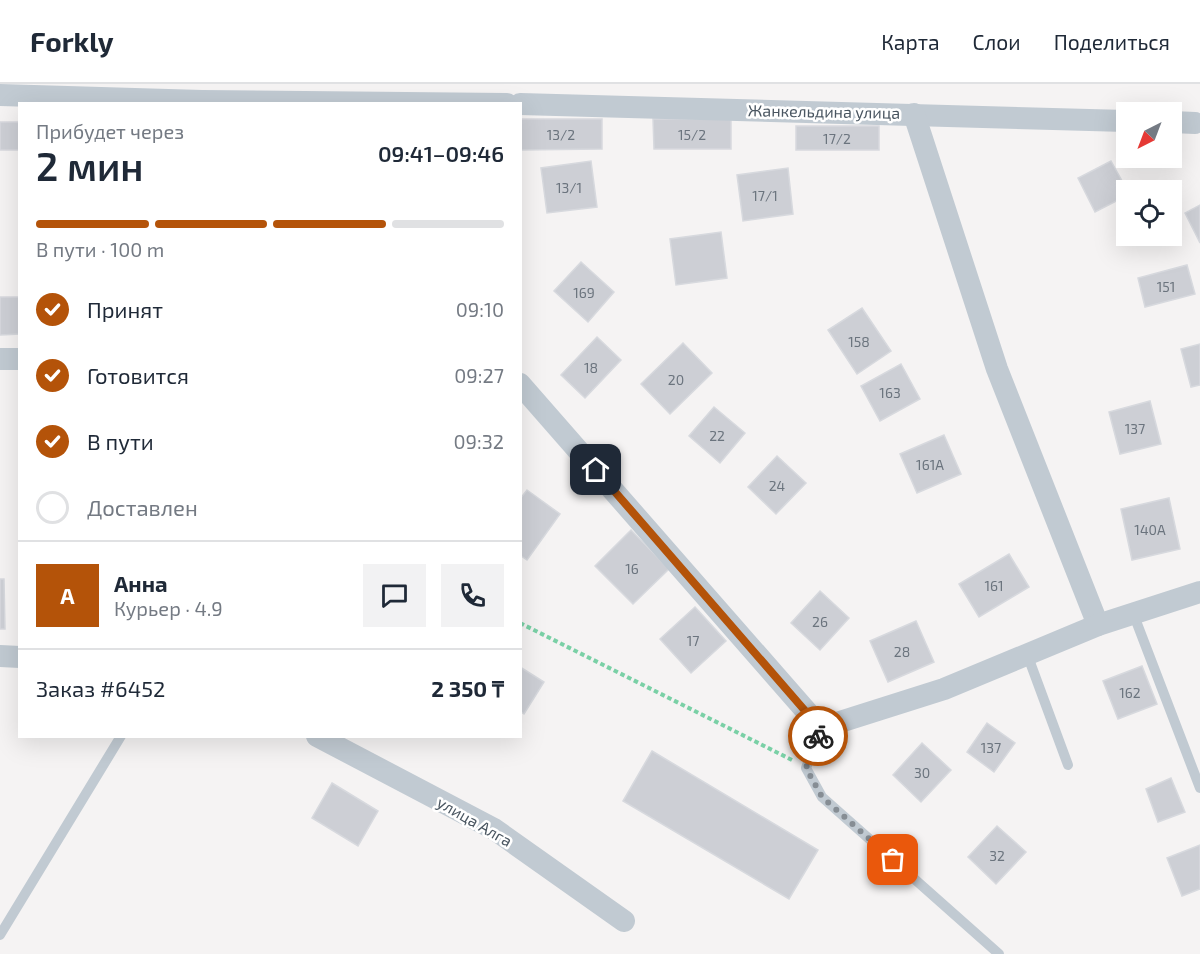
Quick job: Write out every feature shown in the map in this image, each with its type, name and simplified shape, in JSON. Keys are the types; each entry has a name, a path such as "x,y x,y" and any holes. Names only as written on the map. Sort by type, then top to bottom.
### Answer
{"street":[{"path":"475,84 475,102"},
{"path":"0,95 202,101 338,102"},
{"name":"Жанкельдина улица","path":"522,104 1116,121"},
{"path":"914,114 997,369 1098,625"},
{"path":"1182,122 1195,123"},
{"path":"0,359 18,359"},
{"path":"522,386 820,728 944,689 1098,625 1200,592"},
{"path":"0,656 18,657"},
{"name":"улица Алга","path":"321,738 494,829 624,921"}],"lane":[{"path":"1133,614 1200,788"},
{"path":"1027,654 1068,765"},
{"path":"820,728 806,768 822,797 999,954"},
{"path":"0,935 120,738"}],"path":[{"path":"522,624 806,768"}],"building":[{"path":"522,119 602,119 602,149 522,150"},
{"path":"653,119 731,119 731,149 654,149"},
{"path":"0,122 18,122 18,150 0,150"},
{"path":"796,126 879,126 879,150 796,150"},
{"path":"591,161 597,207 547,213 541,168"},
{"path":"1111,161 1121,180 1116,180 1116,201 1095,212 1078,178"},
{"path":"788,168 793,214 743,221 737,175"},
{"path":"1200,205 1200,243 1185,213"},
{"path":"721,232 727,278 676,285 670,239"},
{"path":"581,262 614,292 588,322 554,291"},
{"path":"1187,265 1195,294 1145,307 1138,278"},
{"path":"0,297 18,297 18,334 0,335"},
{"path":"862,308 891,351 857,374 828,330"},
{"path":"597,337 621,360 585,398 561,375"},
{"path":"683,343 712,373 670,414 641,384"},
{"path":"1200,344 1200,385 1191,387 1181,349"},
{"path":"901,364 920,399 880,421 861,386"},
{"path":"1150,401 1161,444 1120,454 1109,412"},
{"path":"714,407 745,433 720,463 689,436"},
{"path":"944,435 961,474 917,493 900,454"},
{"path":"777,456 806,483 776,514 748,487"},
{"path":"527,490 560,514 527,560 522,556 522,496"},
{"path":"1169,498 1180,549 1132,560 1121,509"},
{"path":"631,530 669,569 633,604 595,566"},
{"path":"1009,554 1029,587 979,617 959,584"},
{"path":"0,579 4,579 5,629 0,629"},
{"path":"820,591 849,618 820,650 791,623"},
{"path":"695,607 726,641 691,673 660,639"},
{"path":"916,621 934,662 888,682 870,641"},
{"path":"1142,666 1157,704 1118,719 1103,681"},
{"path":"522,668 544,682 524,714 522,712"},
{"path":"987,723 1015,743 994,772 967,752"},
{"path":"922,743 951,770 921,802 893,775"},
{"path":"652,751 818,850 789,899 623,801"},
{"path":"1171,778 1185,812 1158,822 1146,789"},
{"path":"332,783 378,811 358,846 312,818"},
{"path":"997,826 1026,852 996,884 968,857"},
{"path":"1200,845 1200,889 1182,896 1167,858"}],"way so far":[{"path":"818,736 806,768 822,797 893,860"}],"route":[{"path":"596,470 820,728 818,736"}]}
